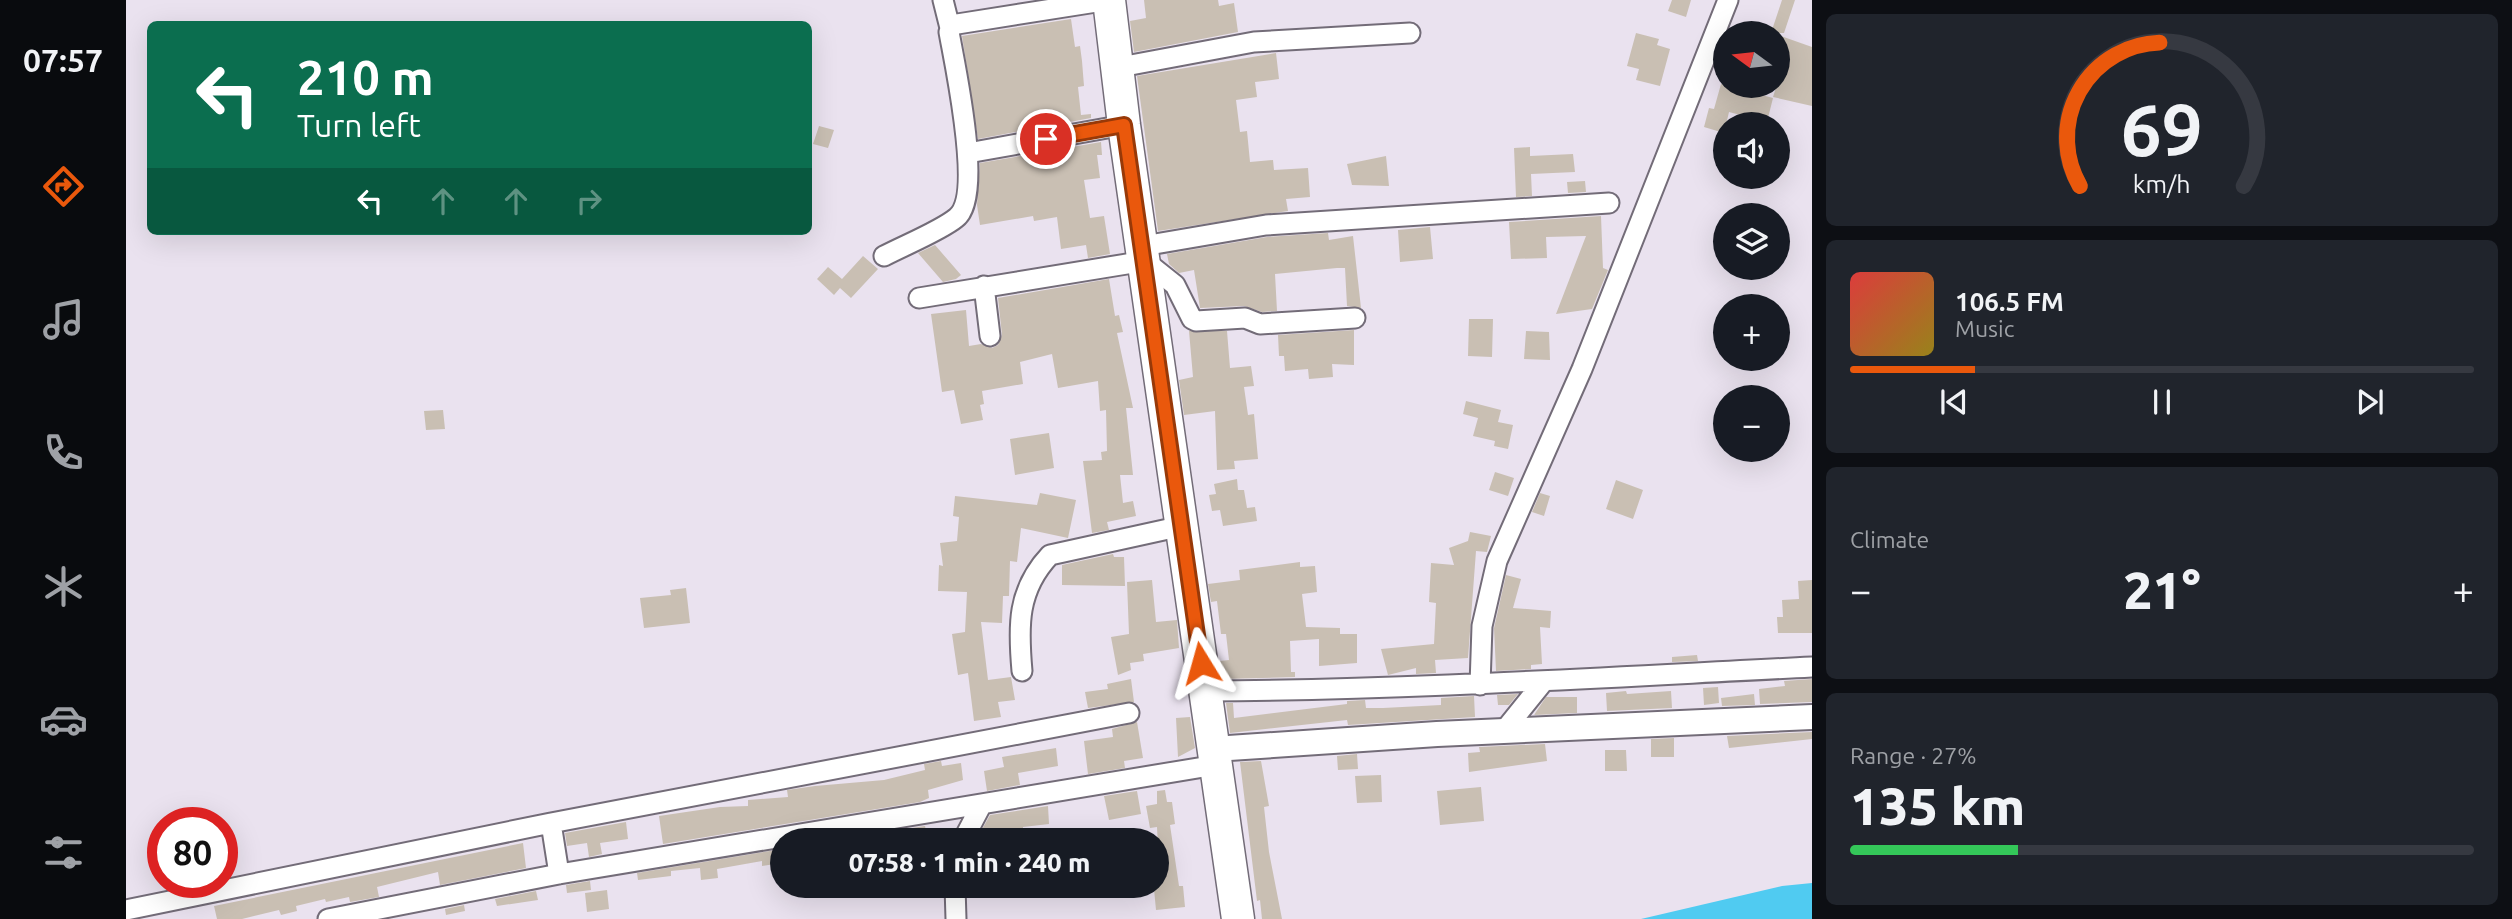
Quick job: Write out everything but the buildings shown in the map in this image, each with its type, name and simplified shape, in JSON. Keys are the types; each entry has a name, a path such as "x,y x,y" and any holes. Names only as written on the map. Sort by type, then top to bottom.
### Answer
{"highway":[{"path":"1110,0 1120,67 1124,125 1238,919"}],"street":[{"path":"884,256 957,217 967,202 968,153 950,28 943,0"},
{"path":"950,28 958,23 1110,0"},
{"path":"1480,685 1482,626 1497,561 1591,345 1728,0"},
{"path":"1120,67 1254,42 1410,33"},
{"path":"968,153 1124,125"},
{"path":"919,298 1144,254 1266,225 1609,203"},
{"path":"1144,254 1175,285 1196,321 1245,318 1260,324 1355,318"},
{"path":"984,286 990,336"},
{"path":"1022,671 1018,624 1023,596 1037,569 1050,555 1182,526"},
{"path":"1205,691 1272,692 1480,685 1812,667"},
{"path":"1503,732 1544,681"},
{"path":"126,911 551,823 1129,713"},
{"path":"328,919 559,874 982,804 1215,757 1325,740 1812,718"},
{"path":"969,828 982,804"},
{"path":"551,823 559,874"},
{"path":"955,898 956,919"}],"water":[{"path":"1812,883 1812,919 1641,919 1782,886"}],"route":[{"path":"1046,139 1124,125 1201,663"}]}
